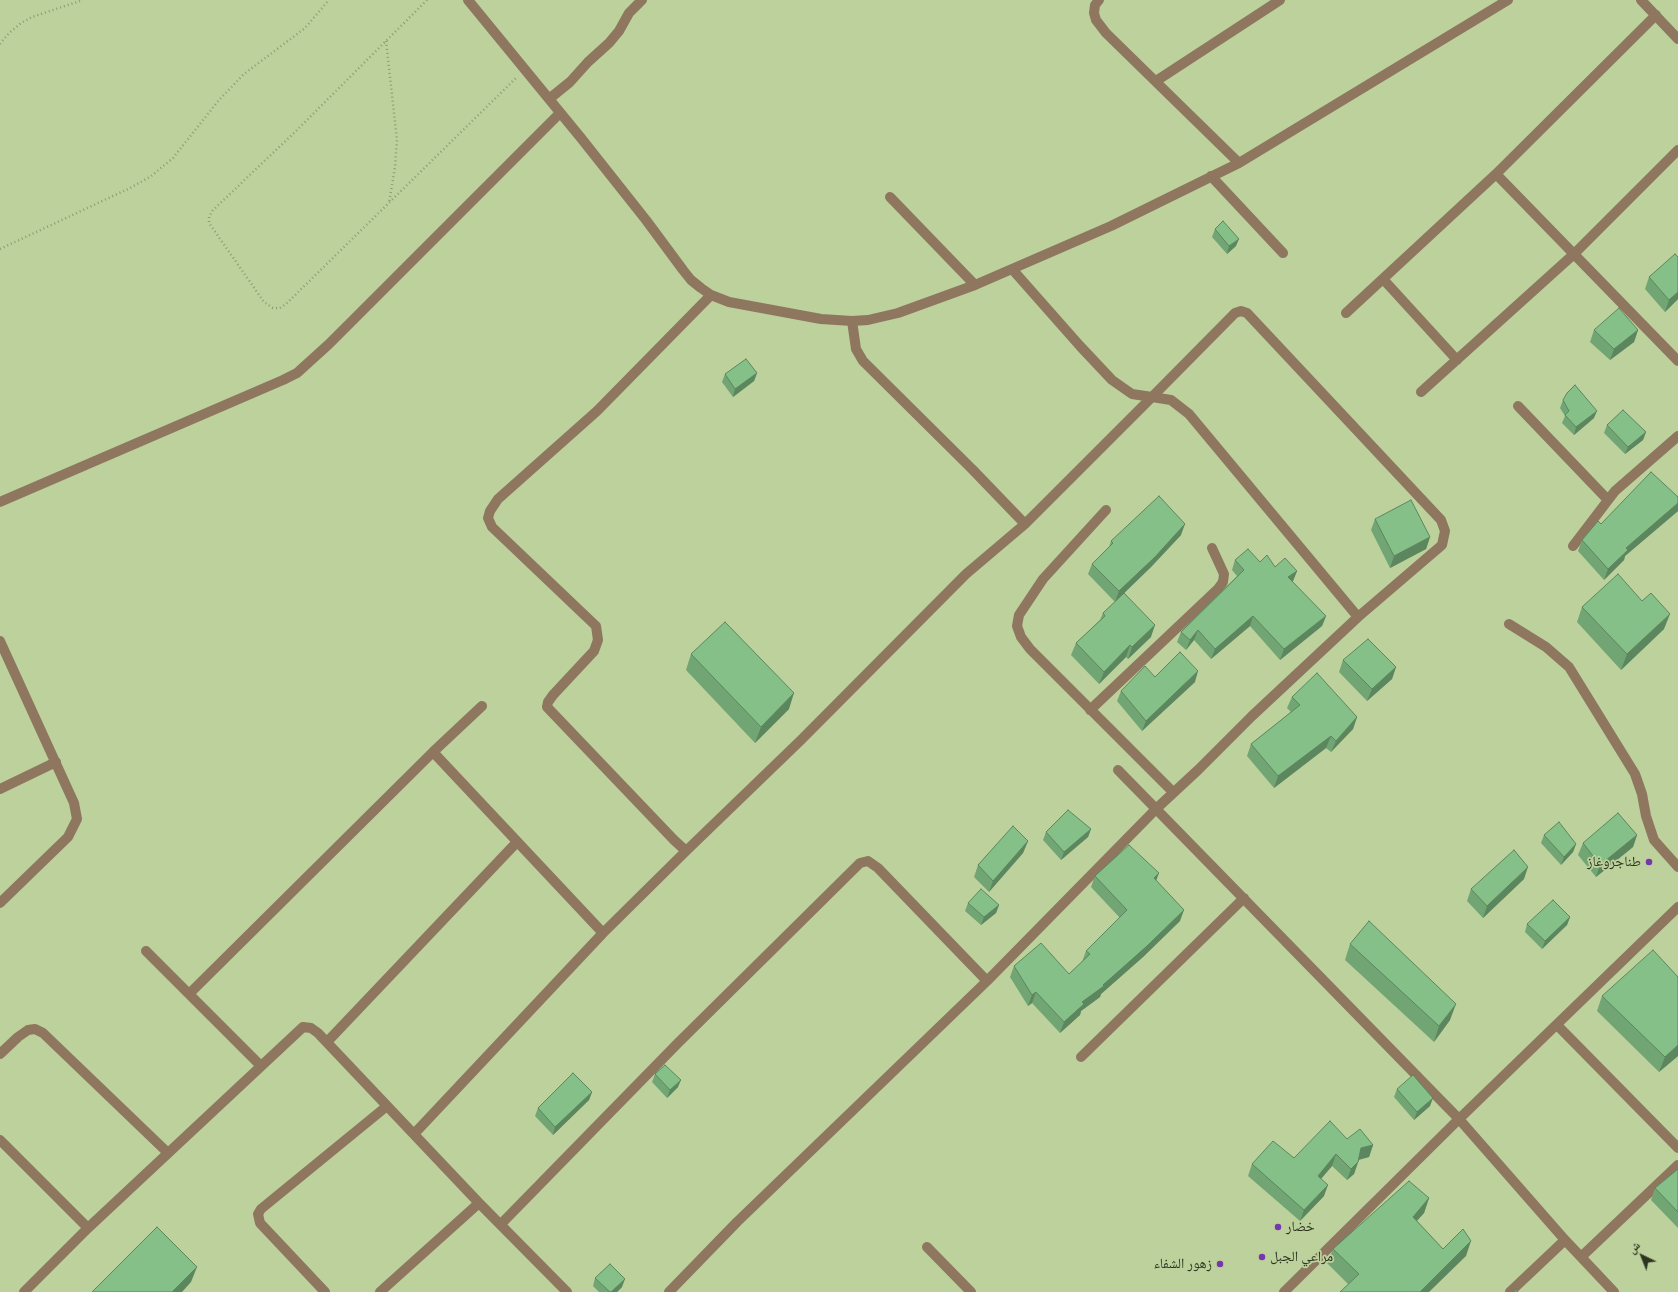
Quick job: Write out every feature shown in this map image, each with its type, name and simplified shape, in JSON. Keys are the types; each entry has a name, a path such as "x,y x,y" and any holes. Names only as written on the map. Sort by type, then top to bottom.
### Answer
{"street":[{"path":"468,0 641,213 691,280 711,295 729,302 821,319 852,321 884,318 975,285 1110,226 1239,163 1508,0"},
{"path":"549,99 570,82 608,43 619,31 629,13 642,0"},
{"path":"1099,0 1095,5 1094,13 1096,20 1106,33 1239,163"},
{"path":"1156,81 1280,0"},
{"path":"1641,0 1678,39"},
{"path":"1346,314 1496,174 1656,15"},
{"path":"0,502 298,373 329,344 560,113"},
{"path":"1421,392 1574,254 1678,150"},
{"path":"1496,174 1678,361"},
{"path":"1211,176 1283,253"},
{"path":"890,197 975,285"},
{"path":"1012,269 1112,380 1132,394 1171,400 1189,414 1358,617"},
{"path":"1383,279 1457,360"},
{"path":"686,851 669,836 547,707 548,702 553,695 594,651 598,640 596,626 492,527 488,518 490,511 498,499 597,412 711,295"},
{"path":"414,1134 603,934 801,740 966,574 1025,524 1235,313 1241,311 1247,313 1441,520 1445,531 1442,545 1358,617 1173,792 987,980 743,1216 669,1292"},
{"path":"852,321 856,349 863,361 972,468 1025,524"},
{"path":"1518,406 1608,500"},
{"path":"1573,546 1615,491 1678,436"},
{"path":"1106,510 1043,579 1019,614 1017,626 1021,637 1030,649 1173,792"},
{"path":"1090,710 1218,589 1223,582 1224,574 1212,548"},
{"path":"1509,624 1546,647 1569,667 1635,774 1654,840 1678,868"},
{"path":"0,903 68,837 77,819 74,803 56,762 1,646"},
{"path":"189,994 433,752 482,706"},
{"path":"433,752 603,934"},
{"path":"0,789 56,762"},
{"path":"1118,770 1157,808 1459,1119 1565,1240 1614,1292"},
{"path":"327,1042 517,842"},
{"path":"501,1224 677,1044 860,863 868,861 878,868 987,980"},
{"path":"1081,1057 1244,898"},
{"path":"1284,1292 1459,1119 1558,1025 1678,907"},
{"path":"146,951 261,1066"},
{"path":"1558,1025 1678,1148"},
{"path":"24,1292 88,1228 303,1027 311,1028 327,1042 479,1203 567,1292"},
{"path":"0,1054 28,1030 35,1029 43,1033 168,1153"},
{"path":"325,1292 260,1223 258,1214 261,1209 387,1106"},
{"path":"0,1140 88,1228"},
{"path":"1581,1257 1678,1165"},
{"path":"380,1292 479,1203"},
{"path":"1510,1292 1565,1240"},
{"path":"927,1247 971,1292"}],"path":[{"path":"0,44 15,28 32,17 83,0"},
{"path":"0,249 130,188 150,177 173,158 219,100 244,74 304,28 329,0"},
{"path":"427,0 295,132 214,210 209,217 209,223 264,302 273,308 280,308 525,70"},
{"path":"386,41 397,140 395,167 388,203"}],"building":[{"path":"1223,221 1239,239 1229,246 1215,229"},
{"path":"1675,254 1678,257 1678,292 1669,300 1649,277"},
{"path":"1619,308 1638,330 1614,349 1594,330"},
{"path":"746,359 757,373 735,389 725,374"},
{"path":"1575,385 1597,411 1576,427 1565,415 1569,411 1563,400 1567,393"},
{"path":"1623,410 1646,432 1628,447 1607,425"},
{"path":"1651,472 1678,497 1678,503 1626,548 1628,550 1608,569 1582,540 1598,521 1601,524"},
{"path":"1159,496 1185,524 1155,557 1119,591 1092,564 1113,543 1111,541"},
{"path":"1411,500 1430,537 1394,556 1375,519"},
{"path":"1248,549 1260,562 1267,555 1275,567 1285,558 1297,571 1288,577 1326,616 1284,649 1253,616 1215,649 1198,630 1190,640 1181,632 1244,570 1235,560"},
{"path":"1618,574 1642,601 1651,593 1670,614 1627,654 1582,607"},
{"path":"1124,593 1155,625 1132,647 1130,645 1104,672 1076,643 1105,616 1103,613"},
{"path":"725,622 794,693 761,727 691,654"},
{"path":"1368,639 1396,667 1372,689 1343,660"},
{"path":"1180,652 1198,671 1146,721 1121,691 1145,666 1155,677"},
{"path":"1317,673 1357,717 1336,741 1331,736 1278,776 1251,744 1300,705 1292,697"},
{"path":"1068,810 1091,829 1064,852 1046,832"},
{"path":"1618,813 1637,835 1600,865 1583,843"},
{"path":"1559,822 1576,844 1564,857 1544,835"},
{"path":"1013,826 1028,841 993,881 978,865"},
{"path":"1129,845 1159,873 1154,878 1184,910 1147,946 1103,985 1104,986 1082,1002 1084,1004 1064,1022 1036,992 1032,995 1014,966 1041,943 1069,974 1090,954 1086,951 1127,910 1095,876"},
{"path":"1514,850 1528,867 1487,906 1471,889"},
{"path":"981,889 999,905 984,917 968,903"},
{"path":"1553,900 1570,917 1545,941 1527,924"},
{"path":"1369,921 1456,1004 1439,1026 1350,944"},
{"path":"1653,950 1678,977 1678,1045 1665,1057 1602,996"},
{"path":"665,1065 681,1080 670,1090 655,1074"},
{"path":"573,1073 592,1092 555,1127 538,1108"},
{"path":"1413,1075 1433,1098 1417,1112 1397,1089"},
{"path":"1330,1121 1347,1139 1360,1129 1373,1145 1361,1148 1358,1162 1351,1169 1336,1154 1318,1176 1328,1185 1304,1210 1252,1164 1273,1141 1294,1158"},
{"path":"1678,1169 1678,1212 1655,1188"},
{"path":"1409,1181 1429,1198 1413,1217 1443,1249 1463,1229 1471,1241 1420,1292 1340,1292 1359,1274 1333,1249"},
{"path":"157,1227 197,1267 172,1292 92,1292"},
{"path":"610,1264 625,1279 611,1292 595,1278"}],"place":[{"name":"طناجروغاز","path":"1649,862"},
{"name":"خضار","path":"1278,1227"},
{"name":"مراعي الجبل","path":"1262,1257"},
{"name":"زهور الشفاء","path":"1220,1264"}]}
